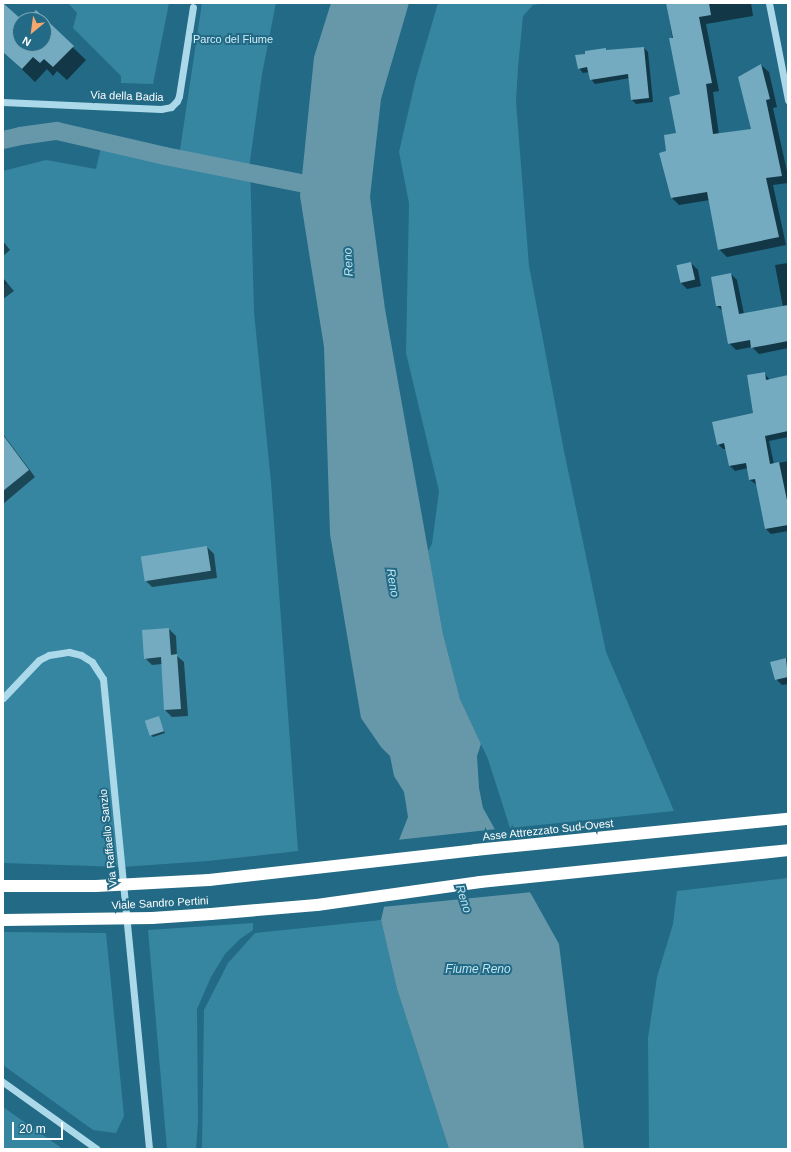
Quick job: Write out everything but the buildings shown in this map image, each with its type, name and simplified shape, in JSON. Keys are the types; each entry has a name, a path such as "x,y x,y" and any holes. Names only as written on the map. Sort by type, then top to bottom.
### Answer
{"highway":[{"name":"Asse Attrezzato Sud-Ovest","path":"312,870 475,850 788,819"},
{"name":"Viale Sandro Pertini","path":"3,920 130,918 211,914 317,905 480,882 788,850"},
{"name":"Viale Sandro Pertini","path":"3,886 96,886 209,880 312,870"}],"street":[{"path":"769,3 788,100"},
{"name":"Via della Badia","path":"3,102 161,109 171,107 177,101 179,96 192,7"},
{"name":"Via Raffaello Sanzio","path":"3,698 39,660 49,655 64,653 81,655 92,662 102,679 106,699 149,1149"},
{"path":"3,1082 97,1149"}],"green space":[{"name":"Parco del Fiume","path":"68,3 169,3 153,84 121,83 121,76 73,28 77,13"},
{"path":"202,3 276,3 262,74 250,161 254,312 271,482 298,851 208,861 122,867 3,863 3,491 29,470 3,435 3,287 7,283 3,278 3,171 46,160 96,169 103,139 180,150"},
{"path":"438,3 550,3 533,5 523,16 518,67 516,102 529,266 564,451 606,652 674,811 510,828 488,759 460,699 443,634 428,551 432,544 439,491 406,353 409,203 399,152 416,78"},
{"path":"788,878 788,1149 649,1149 648,1038 657,977 673,924 677,891"},
{"path":"381,920 397,989 449,1149 202,1149 204,1010 228,963 255,933"},
{"path":"253,923 253,930 240,939 225,954 211,977 197,1009 198,1122 196,1149 167,1149 148,930"},
{"path":"3,932 106,933 124,1116 116,1133 93,1130 3,1065"},
{"path":"3,1107 63,1149 3,1149"}],"water":[{"name":"Fiume Reno","path":"331,3 409,3 381,99 370,197 385,309 443,634 460,699 481,744 477,756 479,788 483,808 559,944 584,1149 449,1149 397,989 381,920 399,840 408,817 404,792 394,776 390,756 381,747 361,718 330,534 324,347 300,196 314,57"}],"pier":[{"path":"497,829 532,892 382,907 397,840"}],"waterway":[{"path":"3,140 57,131 165,156 325,188"}],"water label":[{"name":"Reno","path":"349,262"},
{"name":"Reno","path":"392,583"},
{"name":"Reno","path":"463,899"}]}
